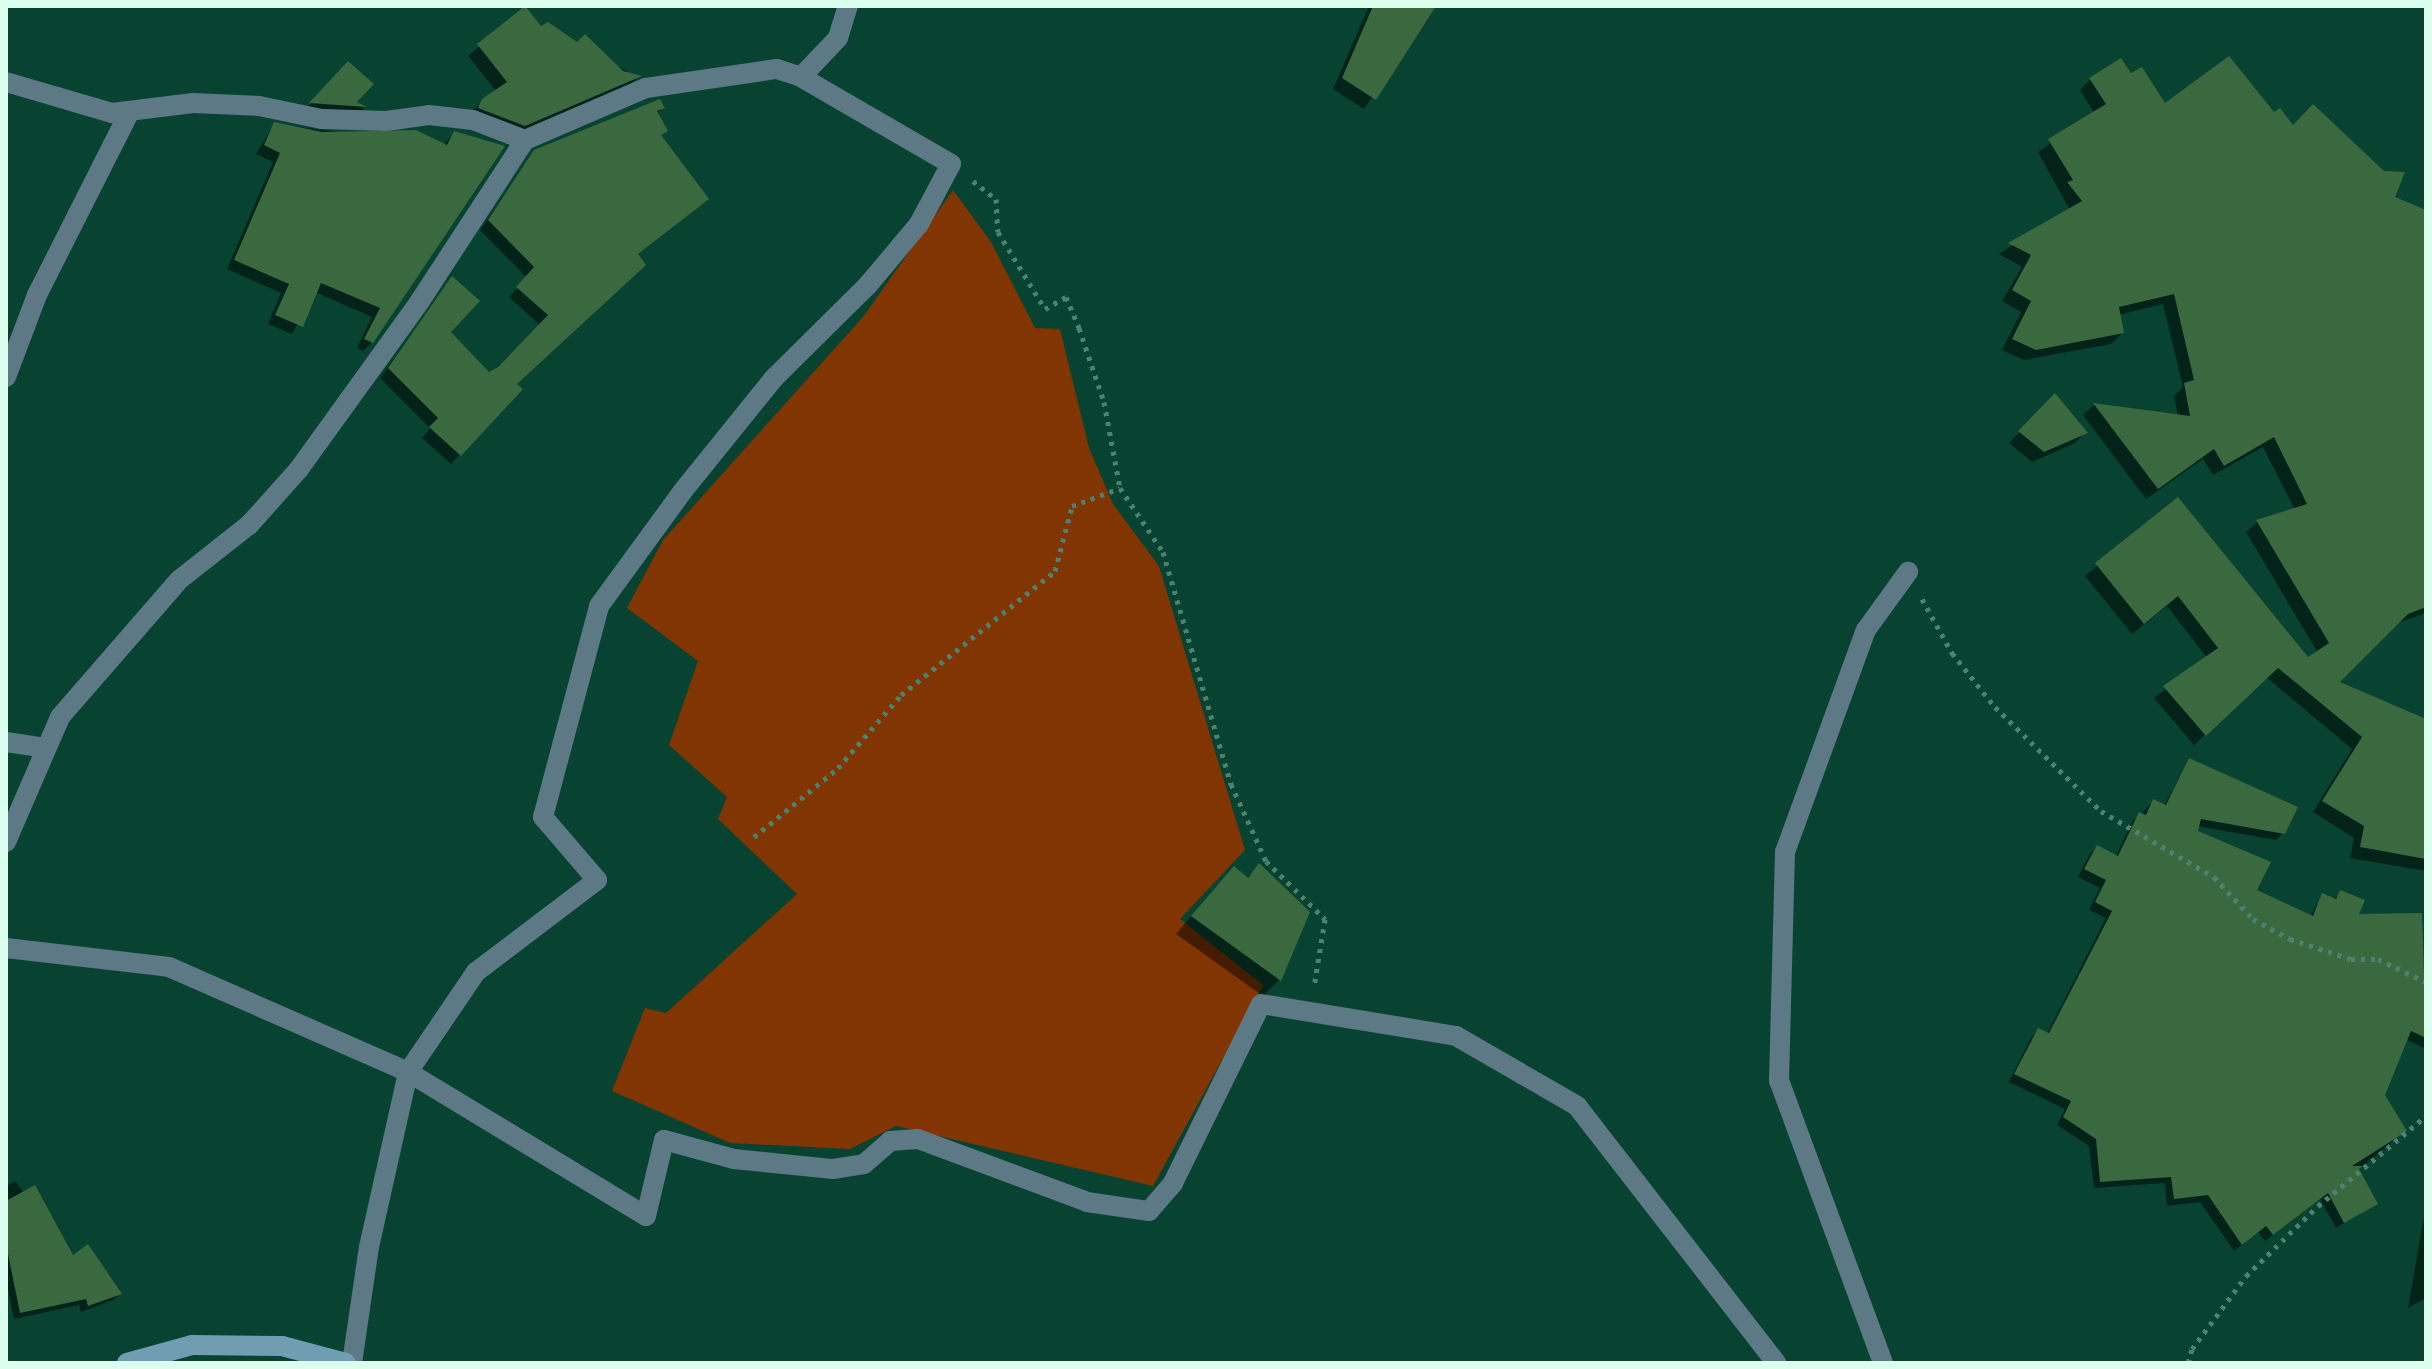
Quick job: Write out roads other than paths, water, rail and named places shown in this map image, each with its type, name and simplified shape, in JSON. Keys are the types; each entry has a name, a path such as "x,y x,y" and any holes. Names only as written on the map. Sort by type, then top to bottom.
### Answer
{"main road":[{"path":"127,1363 192,1345 282,1346 349,1363"}],"street":[{"path":"801,77 838,38 848,6"},
{"path":"6,842 60,717 179,580 249,525 299,469 420,301 525,140 646,88 777,69 801,77 951,164 919,224 868,285 774,378 682,492 599,606 543,817 597,880 476,972 408,1072 369,1247 349,1363"},
{"path":"6,82 112,113 193,103 259,106 322,119 386,121 429,115 473,120 525,140"},
{"path":"6,377 37,295 130,111"},
{"path":"1883,1363 1779,1081 1785,852 1866,630 1908,572"},
{"path":"6,742 46,748"},
{"path":"6,948 169,967 408,1072 646,1216 664,1140 734,1159 833,1169 864,1164 890,1141 918,1139 1087,1202 1149,1211 1173,1183 1261,1004 1456,1036 1577,1106 1776,1363"}]}
